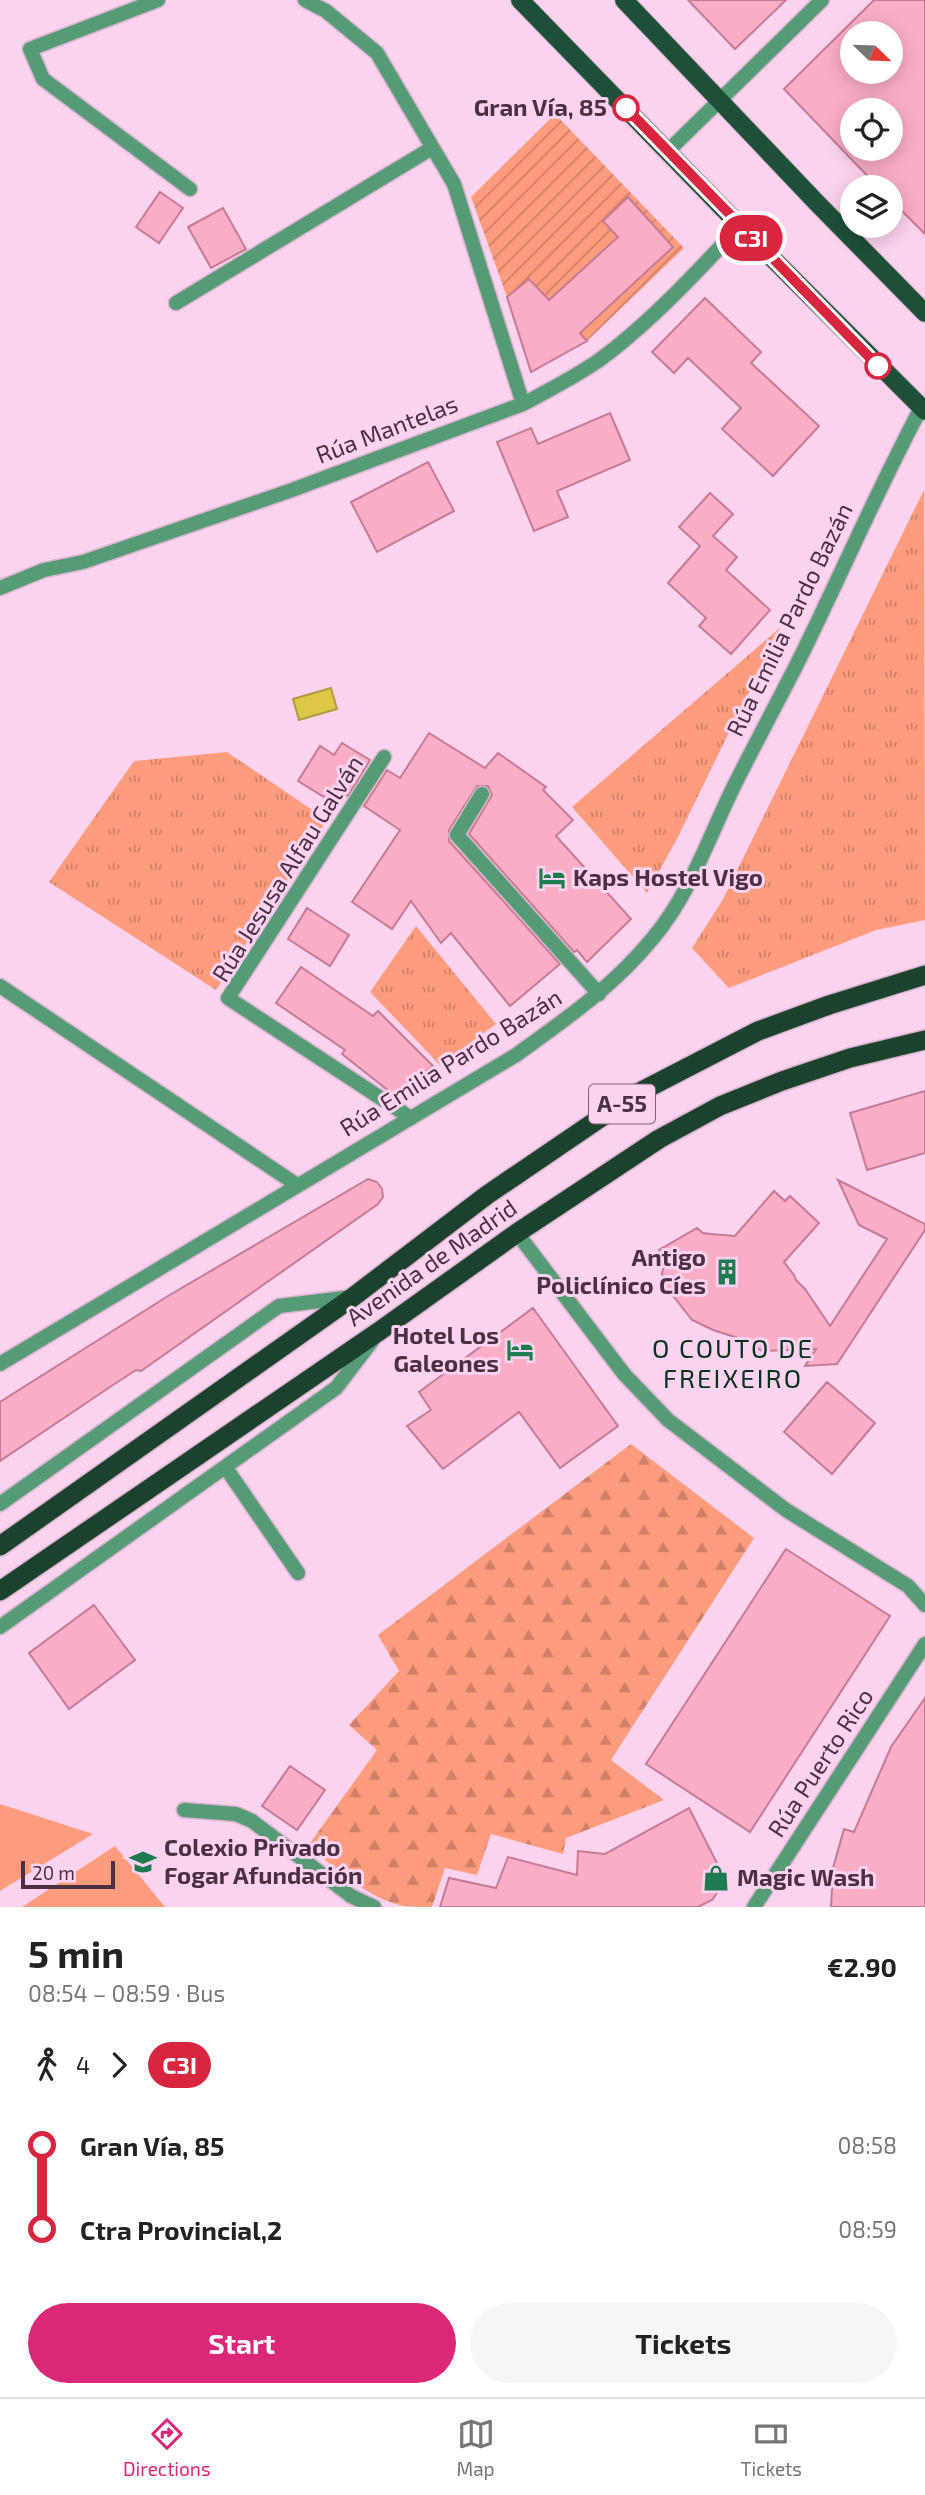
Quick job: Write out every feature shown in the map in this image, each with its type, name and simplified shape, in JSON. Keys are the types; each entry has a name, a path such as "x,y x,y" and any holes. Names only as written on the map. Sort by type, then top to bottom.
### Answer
{"highway":[{"name":"Avenida de Madrid","path":"0,1546 353,1297 488,1195 634,1095 758,1031 829,1004 925,975"},
{"name":"Avenida de Madrid","path":"0,1591 381,1330 517,1233 659,1139 720,1106 782,1081 850,1058 925,1040"}],"main road":[{"path":"520,0 924,411"},
{"path":"624,0 925,313"}],"street":[{"path":"158,0 30,49 43,79 191,189"},
{"path":"305,0 326,10 377,53 454,184 523,404"},
{"path":"668,151 822,0"},
{"path":"176,303 432,148"},
{"name":"Rúa Mantelas","path":"0,588 44,570 83,562 292,490 523,404 599,360 650,316 740,226"},
{"name":"Rúa Emilia Pardo Bazán","path":"0,1364 516,1055 599,994 624,971 655,936 682,897 881,484 924,411"},
{"name":"Rúa Jesusa Alfau Galván","path":"384,757 228,998 411,1118"},
{"path":"482,794 457,835 599,994"},
{"path":"0,986 297,1185"},
{"path":"517,1233 624,1374 668,1420 786,1510 908,1586 925,1605"},
{"name":"Avenida de Madrid","path":"0,1504 279,1306 353,1297"},
{"path":"0,1627 336,1388 381,1330"},
{"path":"226,1468 298,1573"},
{"name":"Rúa Puerto Rico","path":"754,1907 925,1644"},
{"path":"184,1810 236,1814 252,1821 351,1896 374,1907"}],"green space":[{"path":"555,114 684,248 587,341 530,279 507,297 471,197"},
{"path":"924,490 925,920 876,930 729,988 692,948 722,901"},
{"path":"780,628 677,839 647,893 572,807"},
{"path":"227,752 327,820 216,990 49,882 134,761"},
{"path":"416,926 496,1024 440,1065 370,992"},
{"path":"631,1444 754,1538 611,1760 664,1800 566,1838 563,1854 491,1834 477,1875 445,1868 432,1907 404,1906 365,1890 308,1846 377,1750 349,1725 399,1671 378,1635"},
{"path":"0,1804 93,1834 0,1891"},
{"path":"115,1846 165,1907 22,1907"}],"shaded area":[{"path":"331,688 337,709 299,720 293,699"}],"building":[{"path":"688,0 786,0 735,49"},
{"path":"874,0 925,0 925,234 903,212 903,175 866,175 853,161 903,161 903,98 840,98 840,147 784,89 840,34 840,84 903,84 903,21 853,21"},
{"path":"160,192 183,208 159,243 136,227"},
{"path":"628,197 673,247 580,333 587,341 531,372 507,297 529,279 549,300 618,237 603,221"},
{"path":"223,208 246,249 211,268 188,227"},
{"path":"705,298 761,352 751,363 819,426 773,476 722,429 741,408 688,358 674,373 652,352"},
{"path":"610,413 630,460 557,491 568,517 534,531 497,442 531,428 538,444"},
{"path":"428,462 454,511 377,552 351,502"},
{"path":"710,493 733,514 713,536 737,557 726,570 770,610 731,654 699,626 706,618 668,583 700,546 679,527"},
{"path":"429,733 485,768 498,753 546,787 543,790 573,820 556,836 631,919 587,962 577,950 574,952 469,834 492,795 488,786 477,786 449,830 449,841 560,964 510,1006 451,933 441,943 411,901 392,929 352,902 400,830 364,806 387,770 400,778"},
{"path":"342,743 370,760 348,796 344,793 337,805 298,781 320,746 334,755"},
{"path":"307,908 349,935 330,966 288,939"},
{"path":"301,967 373,1016 378,1011 433,1066 394,1095 342,1054 345,1050 276,1003"},
{"path":"925,1091 925,1153 867,1170 850,1113"},
{"path":"368,1179 377,1182 382,1189 383,1197 378,1204 141,1371 136,1370 0,1461 0,1402 168,1296"},
{"name":"Antigo Policlínico Cíes","path":"838,1180 925,1224 925,1230 837,1364 805,1366 816,1349 762,1351 741,1339 692,1320 674,1297 665,1291 662,1273 666,1258 659,1250 697,1228 703,1233 735,1236 774,1191 785,1201 790,1196 819,1223 784,1262 830,1326 887,1239 859,1225"},
{"name":"Hotel Los Galeones","path":"533,1308 618,1426 560,1468 519,1412 443,1469 407,1426 431,1410 419,1392"},
{"path":"827,1382 875,1423 832,1474 784,1432"},
{"path":"786,1549 890,1616 750,1832 646,1764"},
{"path":"94,1605 135,1660 69,1709 29,1653"},
{"path":"925,1698 925,1907 831,1907 833,1868 844,1829 854,1832 891,1747"},
{"path":"290,1766 325,1790 297,1830 262,1806"},
{"path":"689,1808 726,1881 712,1900 698,1907 440,1907 449,1878 496,1888 508,1857 577,1875 578,1851 605,1854"}],"bus line":[{"name":"C3I","path":"626,108 878,366"}],"place":[{"name":"Gran Vía, 85","path":"626,108"},
{"name":"Kaps Hostel Vigo","path":"552,878"},
{"name":"Antigo Policlínico Cíes","path":"727,1272"},
{"name":"Hotel Los Galeones","path":"520,1350"},
{"name":"Colexio Privado Fogar Afundación","path":"143,1862"},
{"name":"Magic Wash","path":"716,1878"}],"district":[{"name":"O COUTO DE FREIXEIRO","path":"733,1364"}]}
